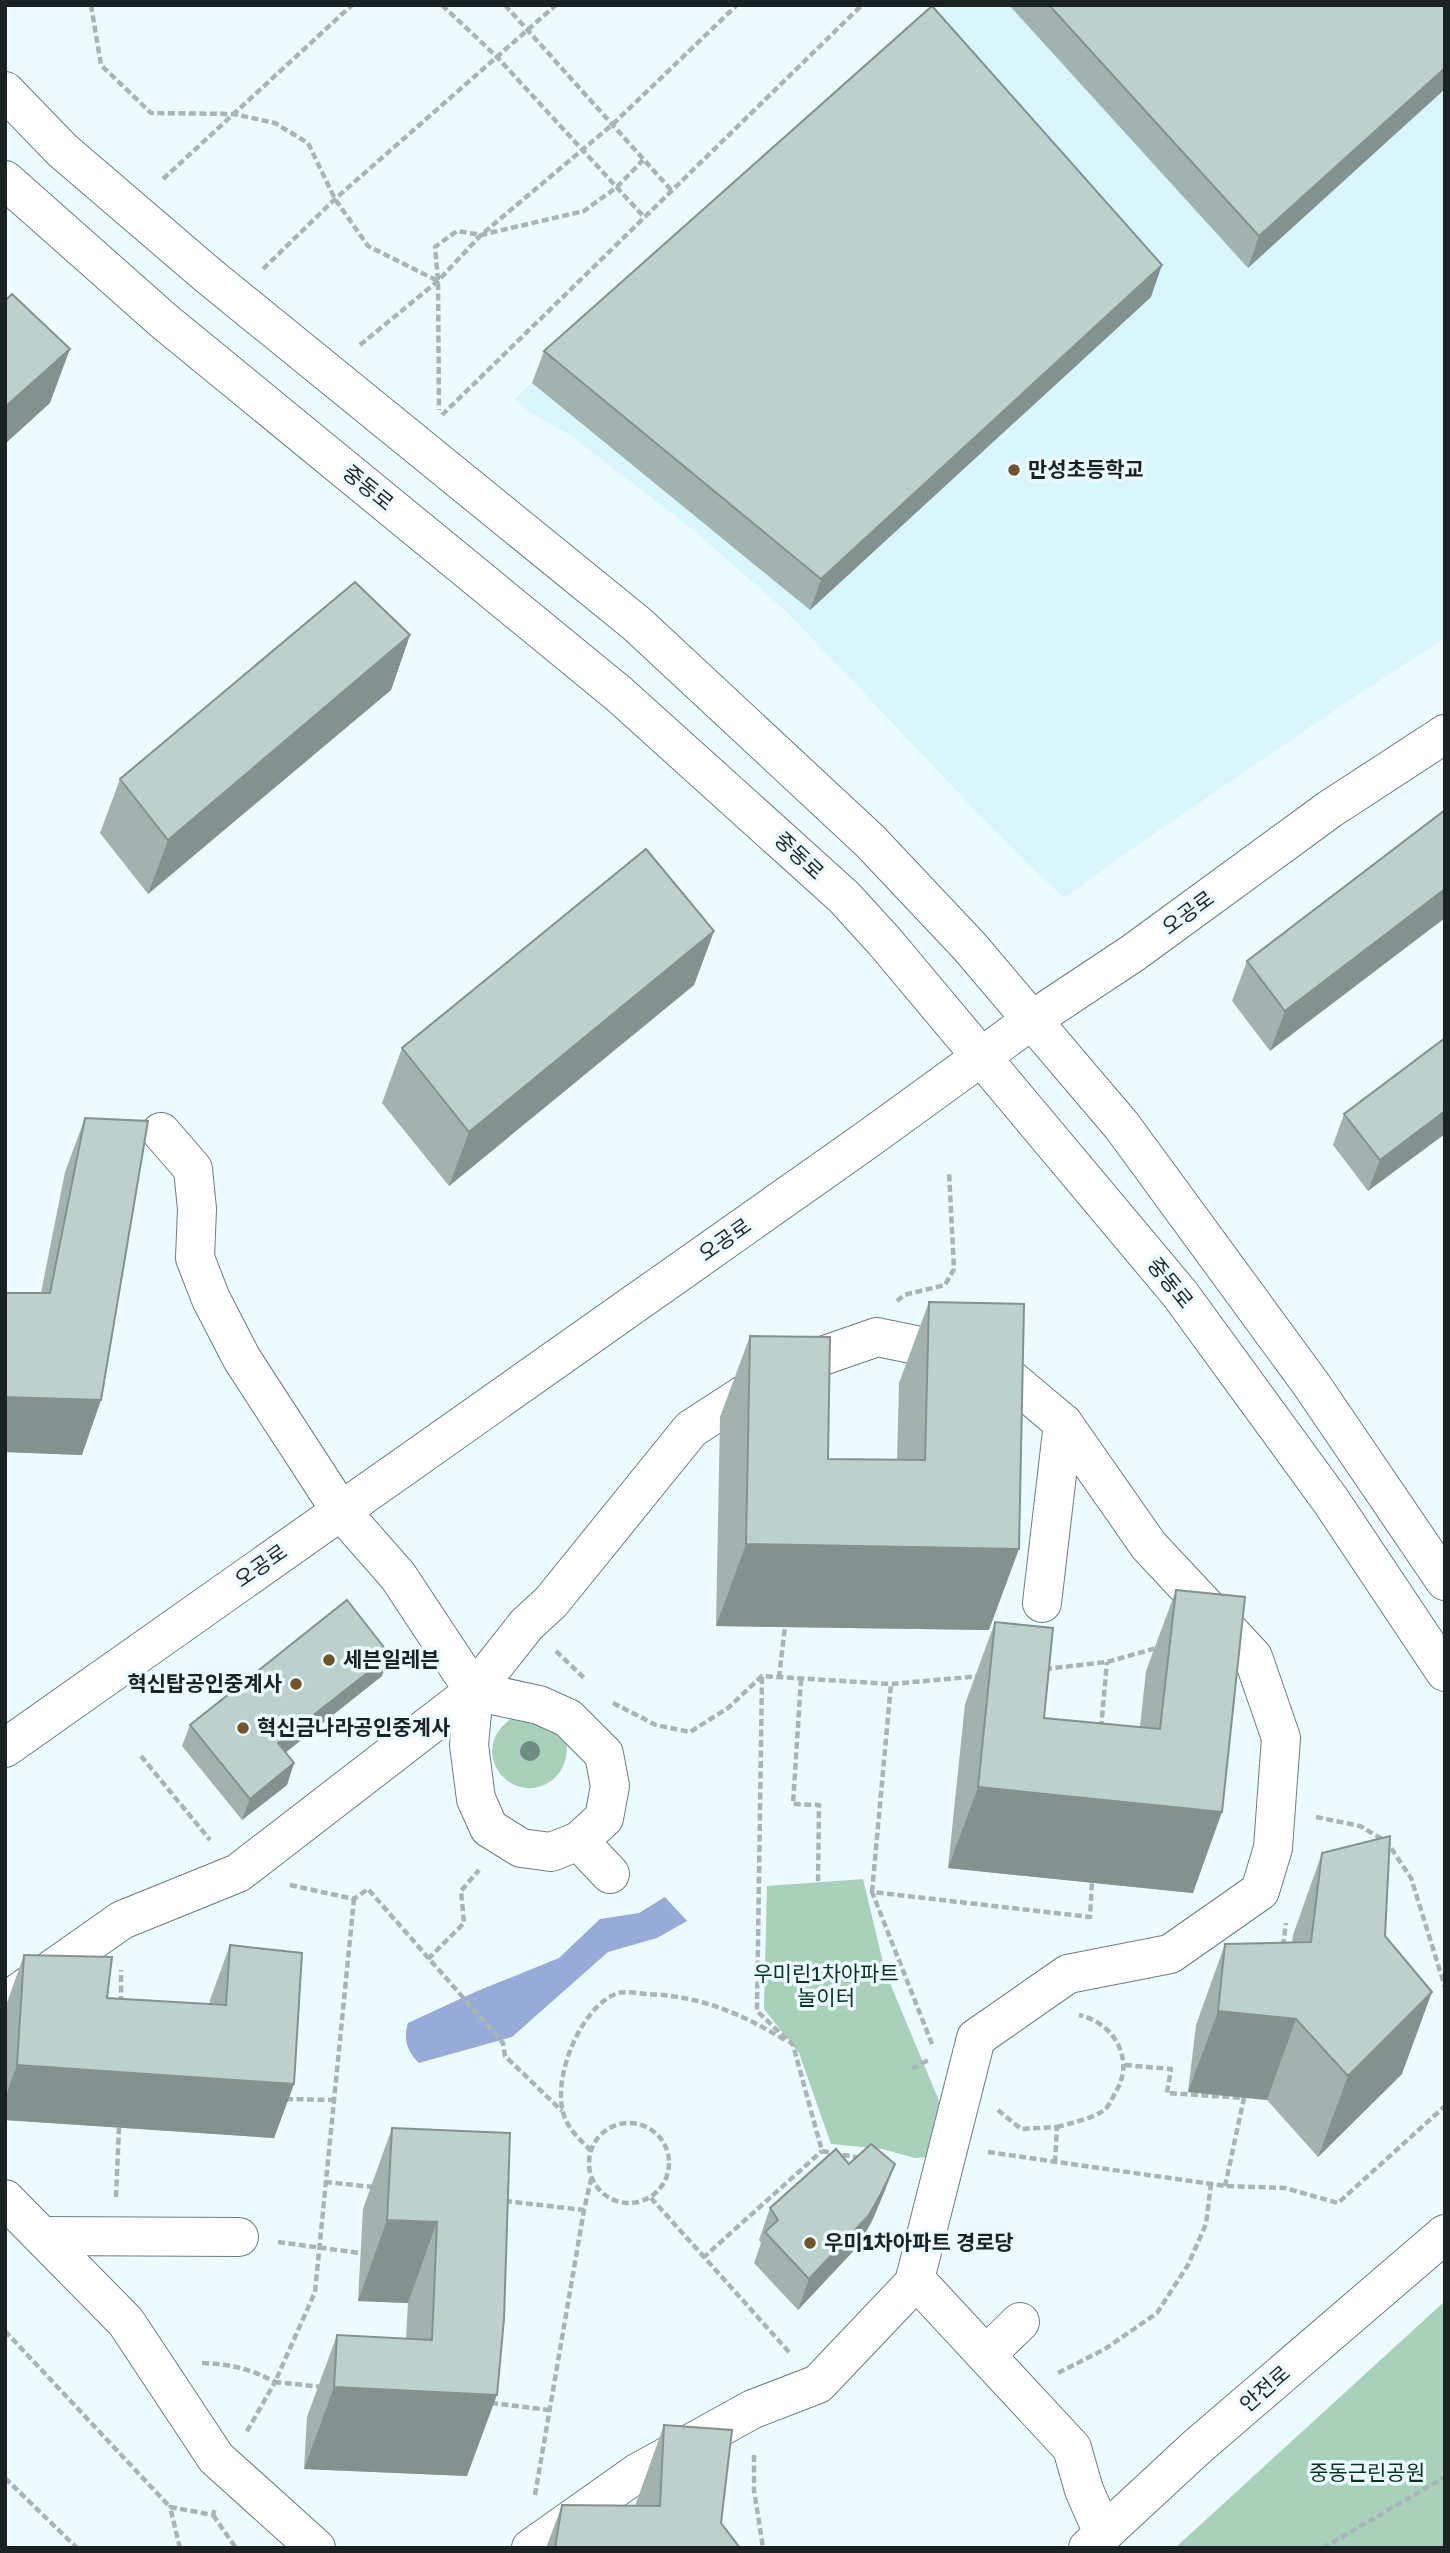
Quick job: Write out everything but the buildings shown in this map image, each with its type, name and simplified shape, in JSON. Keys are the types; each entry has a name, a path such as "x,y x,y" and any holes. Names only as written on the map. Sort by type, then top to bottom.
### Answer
{"street":[{"path":"5,91 62,150 209,276 637,624 870,841 969,946 1122,1126 1311,1384 1445,1581"},
{"name":"중동로","path":"5,180 164,321 619,694 844,897 885,942 1180,1294 1331,1501 1445,1672"},
{"name":"오공로","path":"5,1748 1032,1020 1133,953 1330,809 1445,734"},
{"path":"161,1132 193,1169 197,1209 195,1258 211,1299 242,1359 340,1510 398,1576 474,1691 469,1745 476,1799 489,1828 521,1848 551,1852 579,1841 604,1818 610,1786 604,1754 568,1718 539,1705 474,1691"},
{"path":"5,2005 8,2000 122,1920 238,1873 474,1691 527,1624 551,1602 691,1429 782,1370 877,1336 989,1360 1063,1423 1149,1546 1253,1657 1281,1738 1278,1809 1273,1848 1260,1891 1170,1954 1068,1974 976,2038 915,2279 818,2384 753,2409 637,2473 531,2548"},
{"path":"1042,1603 1063,1423"},
{"path":"579,1841 610,1874"},
{"path":"5,2199 126,2322 216,2458 316,2548"},
{"name":"안전로","path":"1096,2541 1198,2446 1445,2234"},
{"path":"42,2236 239,2237"},
{"path":"915,2279 1072,2448 1096,2541"},
{"path":"987,2354 1020,2322"}],"path":[{"path":"90,5 102,65 151,113 234,114 275,123 308,143 335,199 368,246 438,281"},
{"path":"163,179 352,5"},
{"path":"442,5 497,57 645,218"},
{"path":"505,5 672,191"},
{"path":"263,270 335,199 556,5"},
{"path":"360,345 438,281 481,235 612,124 737,5"},
{"path":"643,160 617,187 584,211 481,235 457,231 435,247 438,281 439,418 863,5"},
{"path":"877,1336 882,1313 904,1295 945,1285 954,1269 949,1172"},
{"path":"527,1624 594,1687"},
{"path":"779,1678 785,1626"},
{"path":"1043,1670 1108,1662 1225,1627"},
{"path":"1100,1741 1108,1662"},
{"path":"612,1702 656,1725 690,1732 728,1708 762,1676 891,1684 988,1675"},
{"path":"762,1676 757,2011 793,2045 822,2151"},
{"path":"802,1679 793,1804 819,1805 818,1883"},
{"path":"891,1684 872,1892 937,2057 912,2068"},
{"path":"141,1756 238,1873 354,1899 368,1889 503,2043 505,2056 562,2111"},
{"path":"1278,1809 1360,1826 1387,1842 1411,1878 1445,1987"},
{"path":"428,1959 464,1923 461,1891 481,1868 511,1842"},
{"path":"872,1892 1090,1917 1092,1883"},
{"path":"213,2515 227,2468 275,2382 315,2292 354,1899"},
{"path":"1283,1950 1287,1912"},
{"path":"120,2014 122,1920"},
{"path":"591,2151 569,2127 562,2111 564,2068 593,2009 619,1993 666,1994 711,2004 753,2020 793,2045"},
{"path":"992,2102 1003,2117 1021,2129 1057,2127 1105,2110 1118,2089 1125,2065 1122,2050 1112,2035 1091,2018 1078,2015"},
{"path":"1125,2065 1171,2069 1167,2093 1244,2098 1225,2186"},
{"path":"277,2098 334,2100"},
{"path":"949,2146 1225,2186 1285,2188 1338,2203 1445,2106"},
{"path":"630,2122 655,2131 669,2152 670,2165 661,2189 651,2198 638,2203 623,2204 610,2199 599,2191 591,2179 591,2151 596,2139 617,2124 630,2122"},
{"path":"1055,2161 1057,2127"},
{"path":"114,2236 119,2128"},
{"path":"822,2151 869,2160"},
{"path":"704,2257 822,2151"},
{"path":"533,2507 591,2179"},
{"path":"325,2182 380,2188"},
{"path":"1022,2392 1105,2349 1157,2313 1188,2265 1206,2224 1211,2184"},
{"path":"651,2198 818,2384"},
{"path":"502,2201 584,2210"},
{"path":"239,2237 360,2253"},
{"path":"5,2331 170,2507 180,2548"},
{"path":"167,2383 201,2363 225,2364 251,2370 275,2382 326,2387"},
{"path":"486,2402 549,2410"},
{"path":"753,2409 754,2490 763,2548"},
{"path":"1323,2548 1445,2477"},
{"path":"5,2478 77,2548"},
{"path":"170,2507 213,2515 236,2548"}],"shaded area":[{"name":"만성초등학교","path":"948,5 1445,5 1445,638 1351,699 1064,898 1006,843 788,613 692,529 570,435 531,413 514,399"}],"green space":[{"path":"519,1714 544,1715 567,1743 562,1769 551,1781 535,1788 520,1787 507,1780 498,1770 493,1756 494,1741 502,1727"},
{"name":"우미린1차아파트 놀이터","path":"863,1879 885,1971 952,2132 932,2157 915,2158 882,2149 831,2144 799,2053 764,2009 767,1886"},
{"name":"중동근린공원","path":"1445,2301 1445,2548 1175,2548"}],"water":[{"path":"665,1897 687,1921 657,1938 608,1952 512,2037 419,2063 412,2054 406,2040 408,2023 559,1958 600,1919 639,1913"}],"place":[{"name":"만성초등학교","path":"1014,470"},
{"name":"세븐일레븐","path":"329,1660"},
{"name":"혁신탑공인중계사","path":"296,1684"},
{"name":"혁신금나라공인중계사","path":"243,1728"},
{"name":"우미1차아파트 경로당","path":"810,2243"}]}
